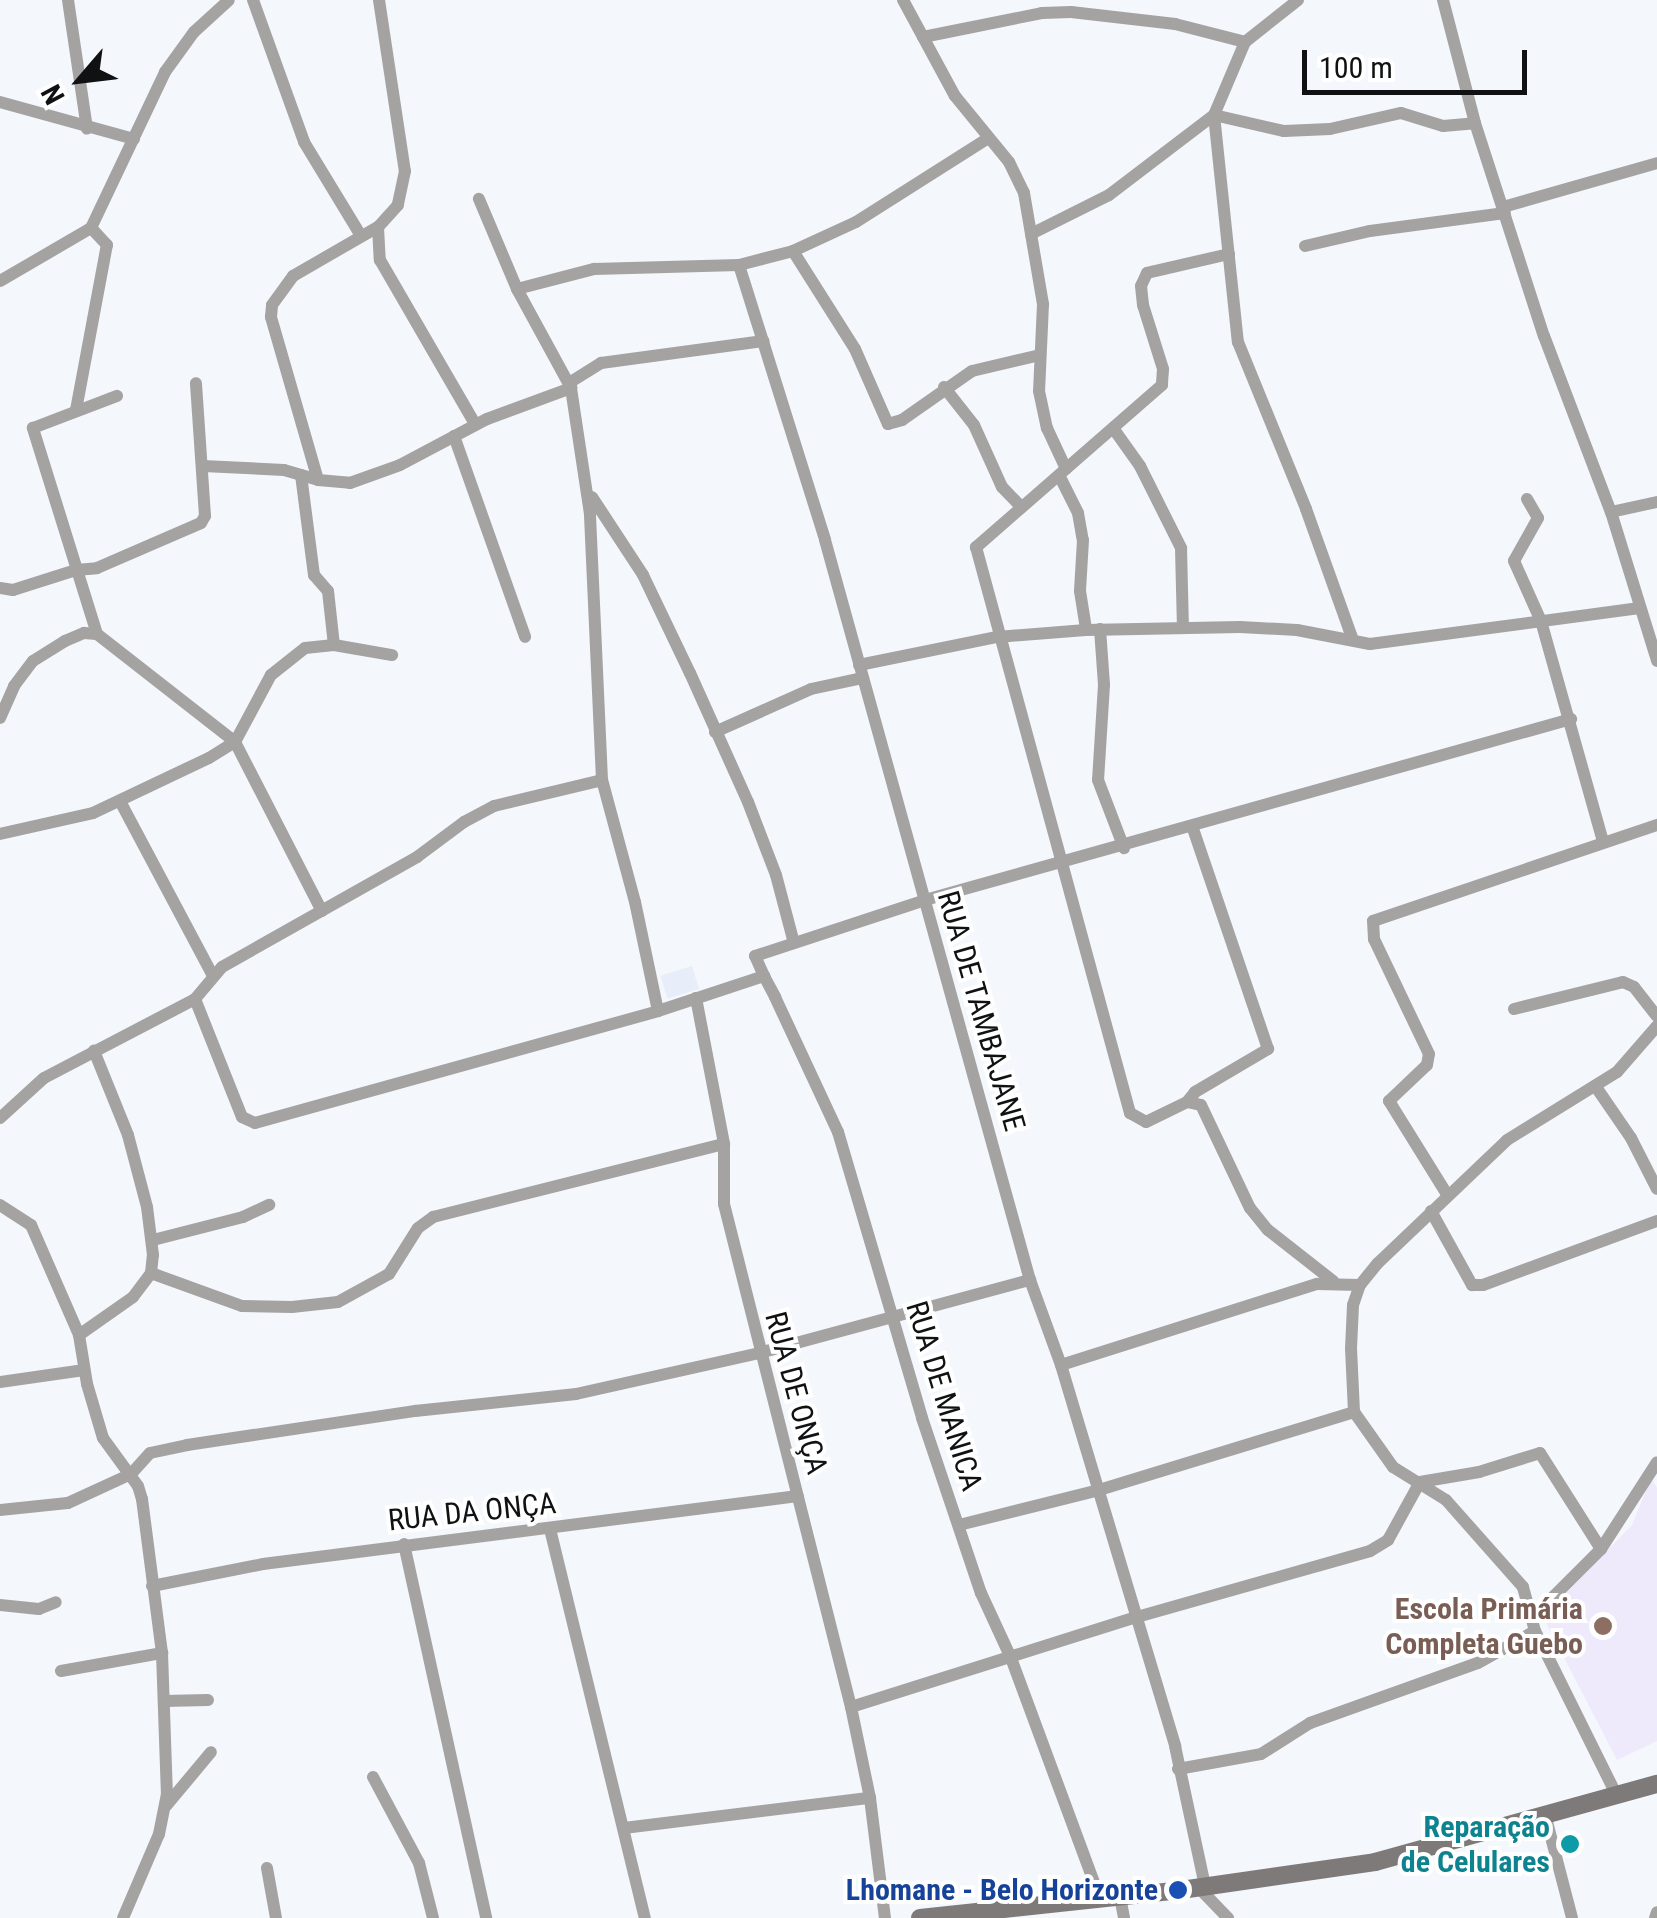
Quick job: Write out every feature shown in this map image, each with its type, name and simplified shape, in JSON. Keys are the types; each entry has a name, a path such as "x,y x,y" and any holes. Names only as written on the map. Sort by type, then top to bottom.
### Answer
{"main road":[{"path":"920,1918 996,1914 1375,1862 1546,1818 1657,1784"}],"street":[{"path":"68,0 88,129"},
{"path":"0,281 90,228 165,72 194,32 229,0"},
{"path":"253,0 304,142 360,234"},
{"path":"318,480 271,317 272,304 293,276 360,234 378,228 398,205 405,171 379,0"},
{"path":"902,0 955,96 1015,170 1031,234 1042,304 1038,392 1080,526 1080,592 1093,629 1104,702 1098,780 1124,848"},
{"path":"1298,0 1245,42 1214,115 1238,342 1306,509 1352,640"},
{"path":"1443,0 1474,124 1544,336 1611,512 1657,661"},
{"path":"924,37 1042,13 1104,7 1245,42"},
{"path":"0,102 134,139"},
{"path":"1031,234 1110,195 1214,115 1298,132 1400,113 1442,126 1474,124"},
{"path":"518,289 594,269 740,265 793,251 856,222 987,139"},
{"path":"1305,246 1370,231 1504,210 1657,164"},
{"path":"479,199 518,289 570,388"},
{"path":"76,410 107,245 90,228"},
{"path":"378,228 380,260 475,424"},
{"path":"793,251 855,349 888,424 902,420 944,387 990,364 1040,355"},
{"path":"1193,829 1268,1049 1195,1092 1188,1102 1146,1122 1130,1113 1059,865 976,548 1164,379 1143,306 1142,280 1155,271 1229,254"},
{"name":"RUA DE TAMBAJANE","path":"740,265 788,413 1030,1280 1061,1365 1138,1617 1178,1769 1202,1887"},
{"path":"658,1011 635,902 602,780 588,491 569,382 601,363 626,357 675,356 764,341"},
{"path":"0,588 13,590 76,570 111,564 201,524 206,516 196,383"},
{"path":"944,387 974,425 1002,488 1021,507"},
{"path":"203,466 350,483 370,478 475,424 570,388"},
{"path":"118,396 42,421 33,433 97,634 234,742 322,911"},
{"path":"1113,428 1140,466 1181,548 1183,628"},
{"path":"454,436 526,637"},
{"path":"300,475 314,575 328,591 334,645"},
{"path":"588,491 643,575 715,732 776,875 794,943"},
{"path":"1527,499 1538,518 1514,561 1541,621 1604,842"},
{"path":"1611,512 1657,502"},
{"path":"715,732 810,689 861,671 997,637 1093,629 1183,628 1296,630 1394,643 1640,608"},
{"path":"0,718 14,686 34,661 64,641 84,633 97,634"},
{"path":"0,834 121,803 234,742 271,675 288,657 304,648 334,645 392,655"},
{"path":"196,998 242,1116 255,1123 658,1011 764,976 755,956 924,900 1193,829 1571,719"},
{"path":"0,1118 44,1078 196,998 212,974 418,857 464,822 494,806 602,780"},
{"path":"121,803 212,974"},
{"path":"1448,1196 1389,1101 1428,1065 1429,1054 1370,927 1386,914 1657,825"},
{"name":"RUA DE MANICA","path":"764,976 838,1132 981,1593 1011,1658 1100,1899"},
{"path":"1514,1009 1623,982 1634,986 1657,1016"},
{"name":"RUA DE ONÇA","path":"696,998 724,1144 724,1204 852,1708 870,1798 885,1918"},
{"path":"1617,1796 1533,1624 1523,1587 1446,1500 1393,1467 1354,1412 1350,1349 1353,1305 1360,1285 1431,1211 1517,1133 1596,1087 1630,1059 1657,1026"},
{"path":"80,1335 133,1297 151,1273 153,1240 128,1136 94,1050"},
{"path":"1596,1087 1631,1138 1657,1189"},
{"path":"1188,1102 1200,1105 1240,1190 1259,1219 1333,1281"},
{"path":"151,1273 242,1306 292,1308 338,1302 389,1274 418,1228 433,1218 724,1144"},
{"path":"153,1240 243,1218 268,1204"},
{"path":"0,1205 31,1225 80,1335 84,1370 103,1438 115,1459 131,1474 142,1499 162,1653 164,1808 159,1834 123,1918"},
{"path":"1431,1211 1472,1285 1483,1285 1657,1220"},
{"path":"0,1510 68,1503 131,1474 150,1454 187,1445 415,1411 528,1402 760,1353 1030,1280"},
{"path":"1061,1365 1333,1281 1360,1285"},
{"path":"0,1382 84,1370"},
{"path":"959,1525 1099,1490 1354,1412"},
{"path":"1420,1482 1479,1472 1540,1453 1601,1549"},
{"path":"1178,1769 1261,1754 1310,1723 1478,1664 1533,1624 1601,1549 1657,1462"},
{"path":"852,1708 1138,1617 1370,1551 1388,1540 1420,1482"},
{"name":"RUA DA ONÇA","path":"152,1586 263,1564 404,1544 798,1496"},
{"path":"550,1529 646,1918"},
{"path":"404,1544 486,1918"},
{"path":"0,1605 39,1609 56,1602"},
{"path":"62,1671 162,1653"},
{"path":"164,1701 208,1700"},
{"path":"164,1808 210,1752"},
{"path":"373,1777 418,1863 433,1918"},
{"path":"624,1828 870,1798"},
{"path":"1546,1818 1572,1918"},
{"path":"267,1868 276,1918"},
{"path":"1202,1887 1228,1918"},
{"path":"1120,1897 1124,1918"}],"shaded area":[{"path":"692,966 699,989 667,999 660,976"},
{"name":"Escola Primária Completa Guebo","path":"1651,1478 1657,1488 1657,1741 1617,1760 1543,1617 1632,1525"}],"place":[{"name":"Escola Primária Completa Guebo","path":"1603,1626"},
{"name":"Reparação de Celulares","path":"1570,1844"},
{"name":"Lhomane - Belo Horizonte","path":"1178,1890"}]}
